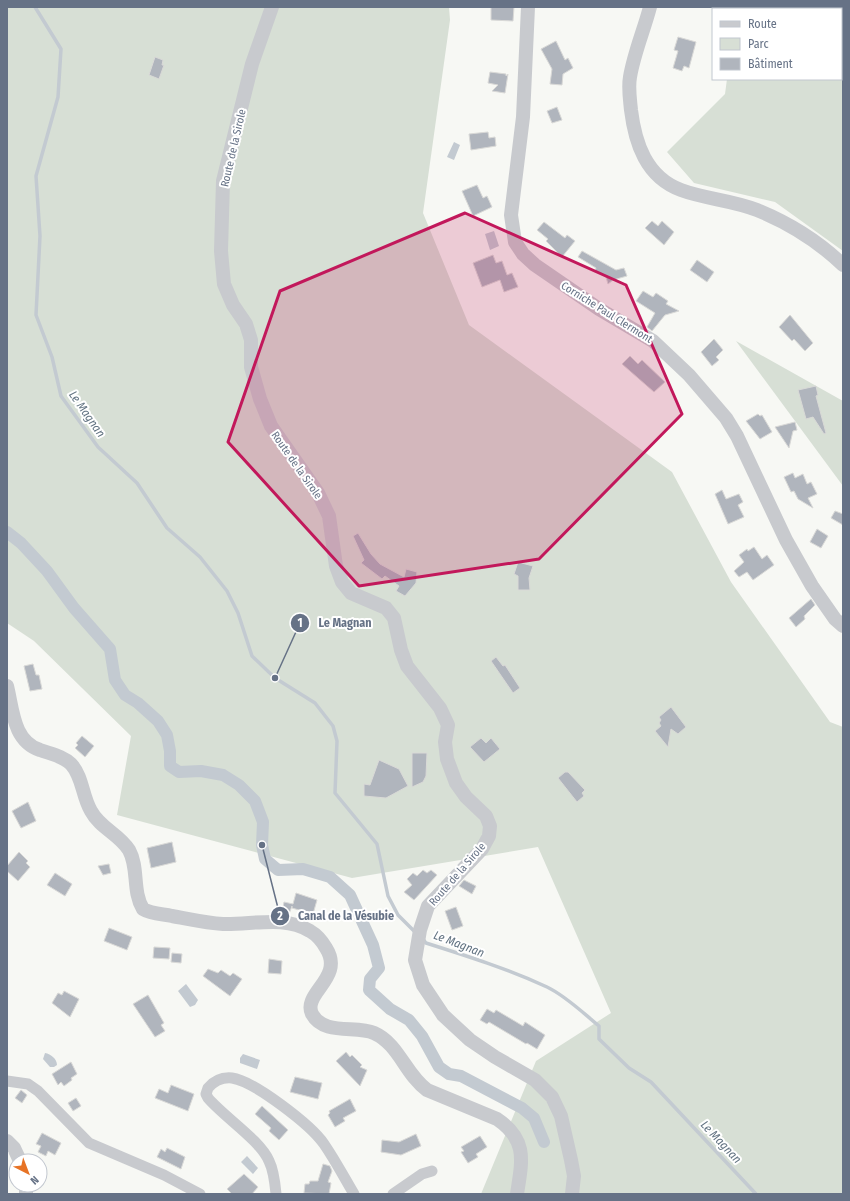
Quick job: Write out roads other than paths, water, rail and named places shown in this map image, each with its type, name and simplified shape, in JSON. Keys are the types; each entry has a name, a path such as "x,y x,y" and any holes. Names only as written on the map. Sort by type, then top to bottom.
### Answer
{"street":[{"name":"Route de la Sirole","path":"272,7 252,64 223,181 221,251 224,284 233,305 246,324 252,340 251,367 260,399 271,426 318,493 329,516 336,566 342,582 351,593 386,608 394,618 401,650 407,666 440,708 448,725 445,742 446,753 456,783 466,797 486,816 490,826 490,836 482,849 428,906 420,930 415,960 423,985 443,1015 470,1040 495,1058 535,1080 552,1097 561,1116 571,1160 574,1176 572,1194"},
{"name":"Corniche Paul Clermont","path":"528,7 523,117 511,216 515,242 522,254 548,275 599,309 653,341 694,380 726,418 737,436 786,540 812,586 835,619 843,626"},
{"path":"650,7 635,56 630,86 634,131 641,153 646,162 654,172 671,186 681,190 740,204 757,211 819,243 843,264"},
{"path":"7,686 13,716 23,739 32,747 66,760 72,766 80,779 91,812 102,825 124,843 129,850 133,859 138,895 143,909 147,911 221,924 270,922 290,923 299,926 317,936 328,951 331,960 331,970 312,1002 312,1014 318,1021 331,1027 373,1032 385,1038 395,1049 418,1084 427,1090 496,1119 513,1132 519,1144 522,1157 517,1194"},
{"path":"276,1194 273,1172 268,1159 260,1147 208,1098 206,1094 208,1088 220,1079 230,1078 248,1083 303,1122 323,1143 354,1194"},
{"path":"7,1081 28,1084 38,1091 88,1143 164,1175 200,1194"},
{"path":"7,1141 14,1148 16,1153"},
{"path":"393,1194 422,1174 432,1171"}],"waterway":[{"name":"Le Magnan","path":"35,7 61,49 58,97 36,176 40,236 36,315 52,357 61,396 98,447 137,483 167,528 200,557 227,591 238,613 252,656 275,678 315,703 333,726 337,741 335,793 377,844 388,896 398,915 415,932"},
{"path":"7,532 21,543 47,571 74,608 110,649 115,680 125,695 138,703 158,721 167,735 170,751 170,766 179,772 201,771 223,775 239,785 255,801 263,822 262,845 265,859 278,870 303,869 330,877 350,895 373,945 379,968 370,979 369,990 390,1009 409,1020 422,1036 439,1067 449,1074 461,1076 522,1108 534,1118 544,1142"},
{"name":"Le Magnan","path":"423,939 426,943 487,963 532,980 568,1000 599,1026 599,1039 629,1068 651,1082 756,1194"}],"place":[{"name":"Le Magnan","path":"275,678"},
{"name":"Canal de la Vésubie","path":"262,845"}]}
